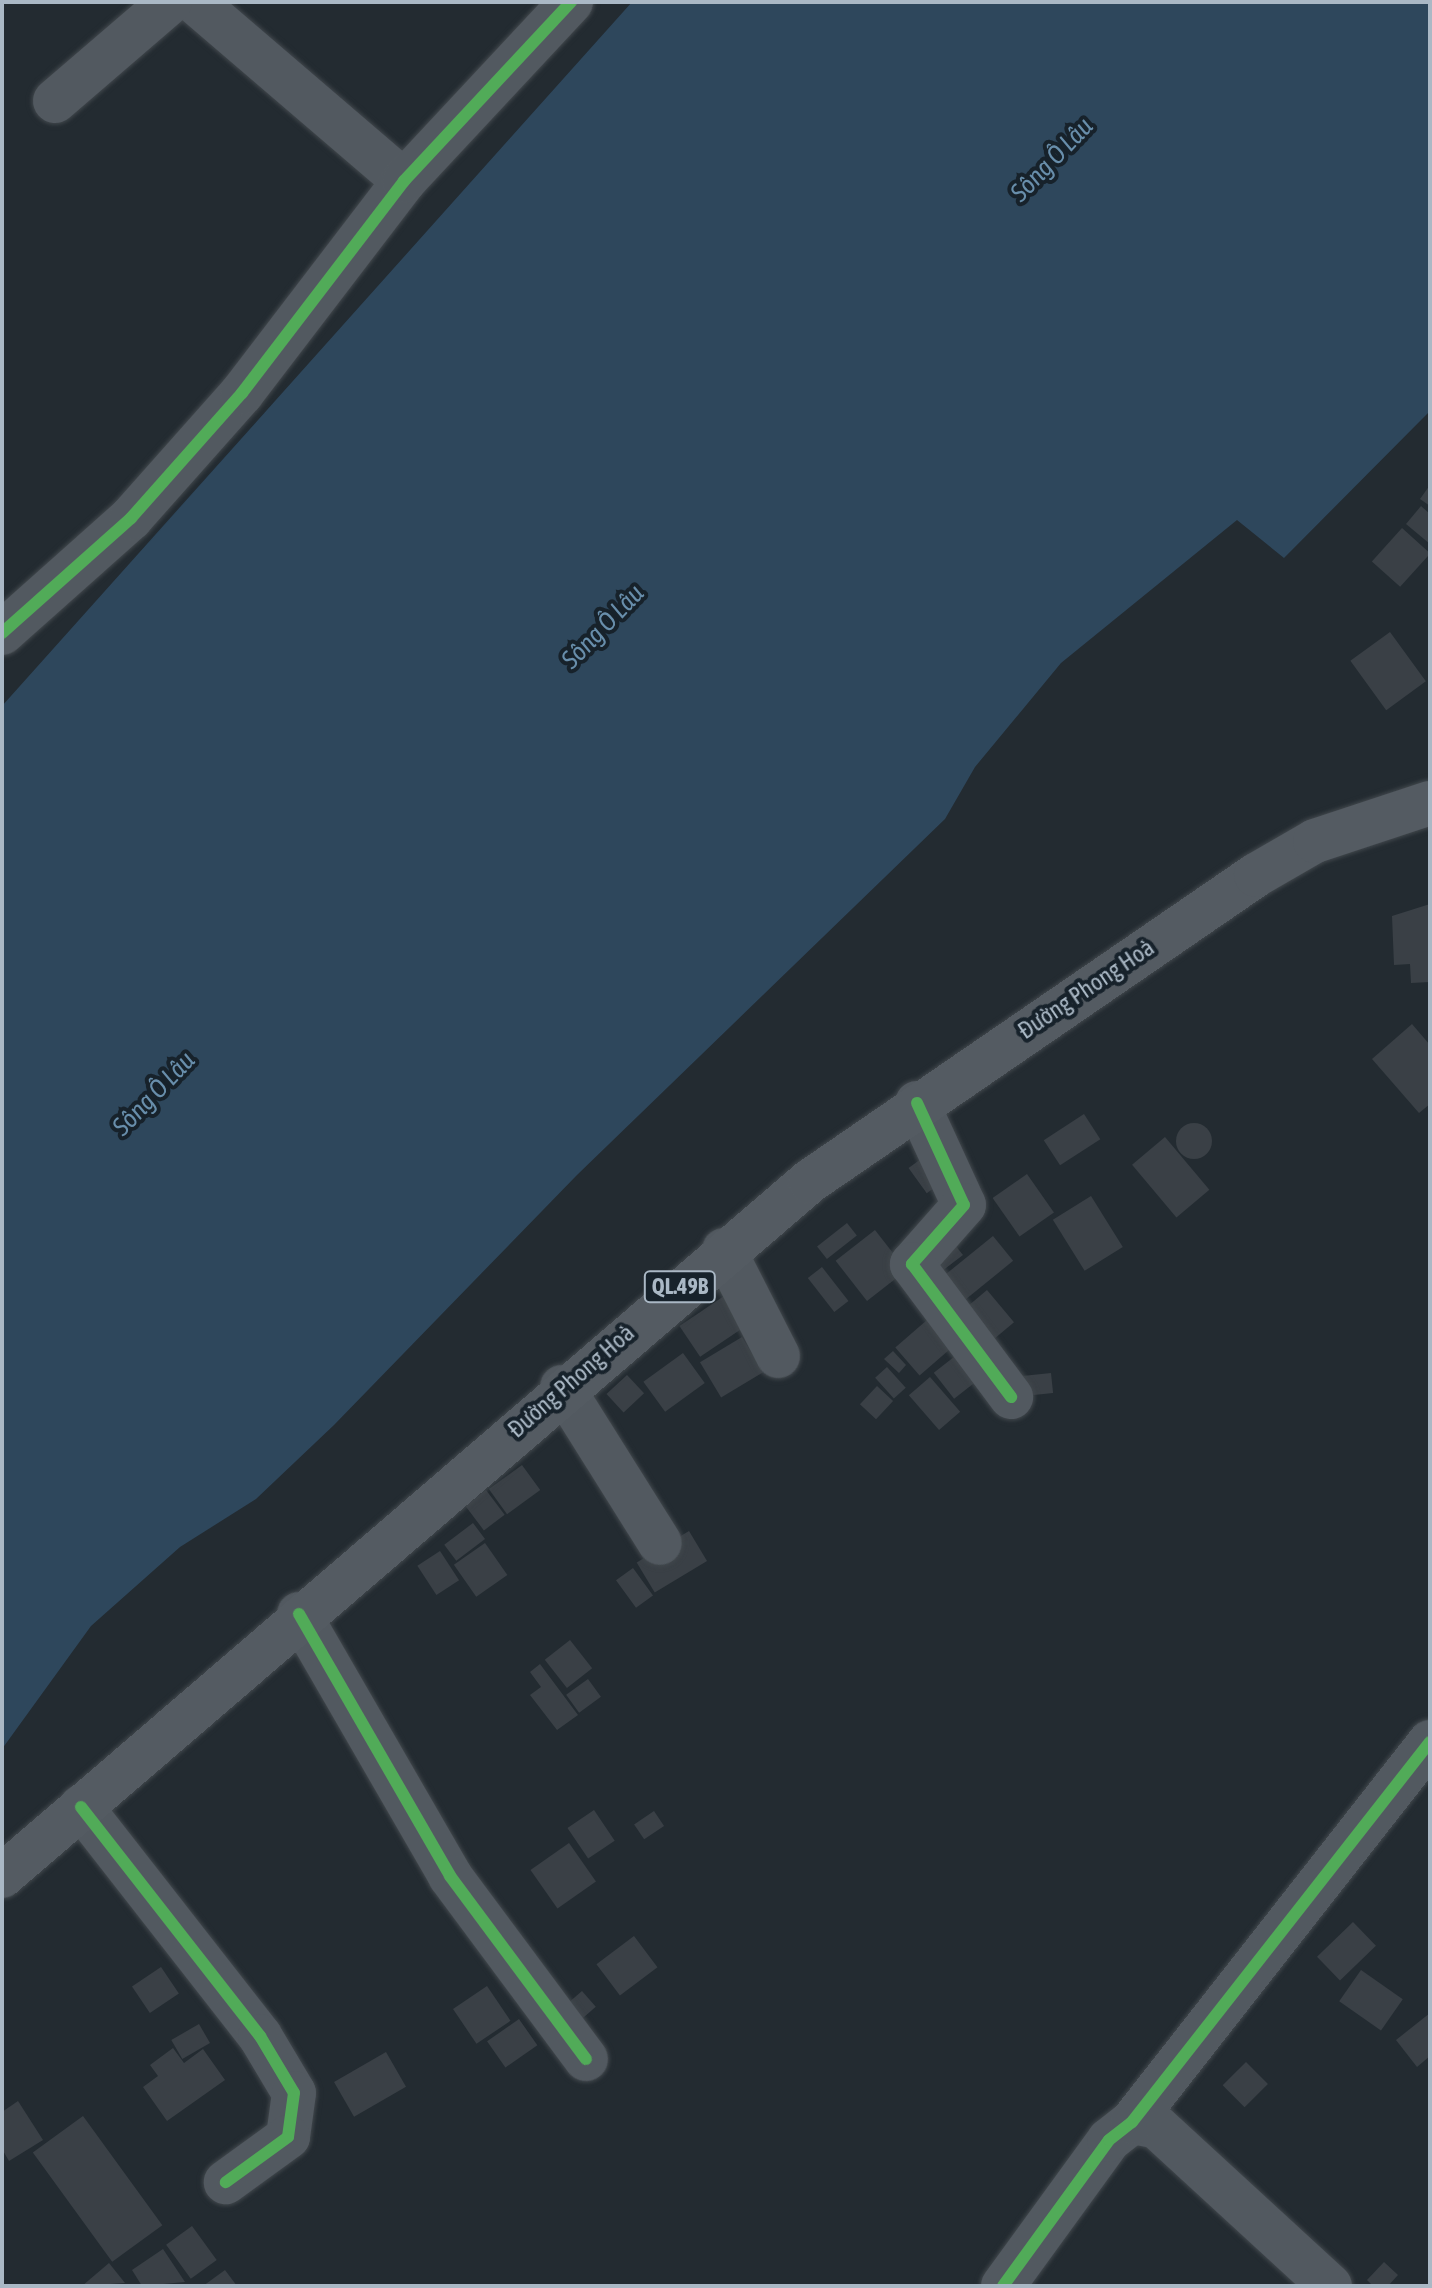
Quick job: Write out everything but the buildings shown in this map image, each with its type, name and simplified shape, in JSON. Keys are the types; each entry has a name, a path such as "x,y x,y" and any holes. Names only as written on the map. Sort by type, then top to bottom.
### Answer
{"main road":[{"name":"Đường Phong Hoà","path":"2,1876 299,1614 724,1250 917,1103 1256,875 1315,841 1430,803"}],"street":[{"path":"55,101 170,2"},
{"path":"195,2 404,181"},
{"path":"2,633 141,507 242,393 404,181 571,2"},
{"path":"917,1103 964,1205 914,1253 912,1264 1011,1397"},
{"path":"724,1250 778,1356"},
{"path":"562,1387 660,1543"},
{"path":"299,1614 450,1876 586,2059"},
{"path":"1003,2286 1109,2140 1132,2122 1430,1742"},
{"path":"81,1807 287,2077 297,2110 288,2137 226,2182"},
{"path":"1132,2122 1157,2127 1330,2286"}],"water":[{"name":"Sông Ô Lâu","path":"632,2 1430,2 1430,411 1284,558 1237,520 1061,663 975,767 945,819 577,1175 334,1425 256,1499 180,1547 91,1626 2,1749 2,706"}],"cycle path":[{"path":"2,633 131,518 242,393 404,181 571,2"},
{"path":"917,1103 964,1205 912,1264 1011,1397"},
{"path":"299,1614 450,1876 586,2059"},
{"path":"1003,2286 1109,2140 1132,2122 1430,1742"},
{"path":"81,1807 260,2036 294,2093 288,2137 226,2182"}]}
